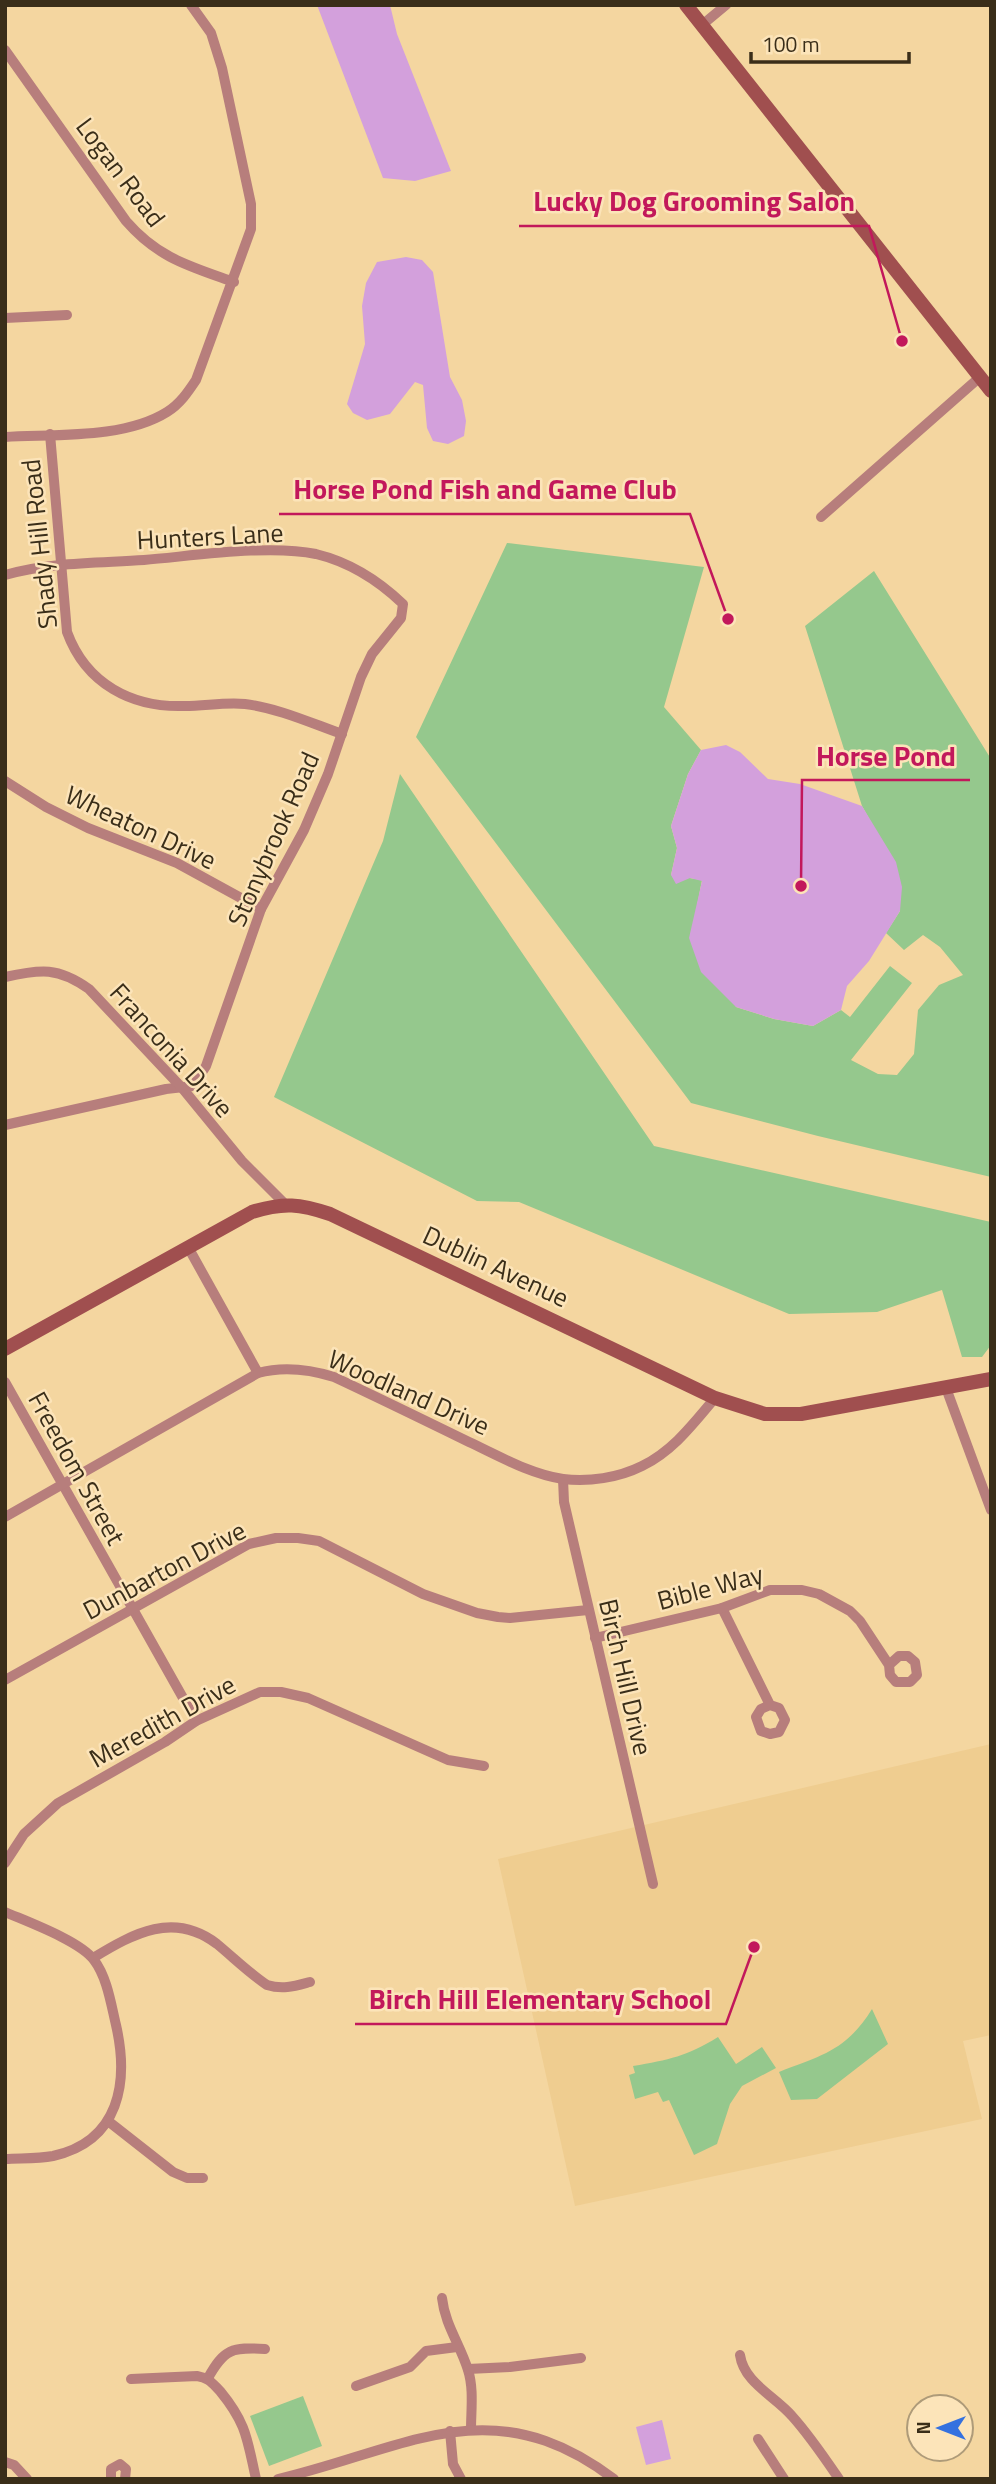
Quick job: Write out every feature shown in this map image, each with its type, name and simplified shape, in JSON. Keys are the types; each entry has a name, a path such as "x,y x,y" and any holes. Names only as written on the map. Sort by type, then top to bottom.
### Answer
{"street":[{"path":"5,437 126,428 152,420 169,411 197,380 251,229 251,204 222,68 211,33 191,5"},
{"path":"686,5 991,391"},
{"path":"702,25 726,5"},
{"name":"Logan Road","path":"5,50 142,240 161,254 234,282"},
{"path":"5,318 67,315"},
{"path":"821,517 980,377"},
{"name":"Shady Hill Road","path":"50,434 67,632 85,666 112,690 134,700 158,706 245,704 270,709 342,734"},
{"name":"Hunters Lane","path":"5,575 60,566 242,552 291,551 338,561 370,578 403,604"},
{"name":"Stonybrook Road","path":"183,1089 193,1086 206,1066 261,909 304,830 342,734 360,677 372,654 401,618 403,604"},
{"name":"Wheaton Drive","path":"5,781 46,807 88,828 177,863 261,909"},
{"name":"Franconia Drive","path":"5,976 33,971 55,971 74,978 89,989 183,1089 242,1161 284,1203"},
{"path":"5,1125 166,1089 183,1089"},
{"name":"Dublin Avenue","path":"5,1349 252,1212 284,1203 330,1214 715,1398 751,1410 784,1415 819,1412 991,1379"},
{"path":"188,1247 258,1373"},
{"name":"Woodland Drive","path":"5,1517 258,1373 273,1368 312,1370 334,1377 501,1457 563,1479 606,1477 627,1472 652,1461 682,1437 715,1398"},
{"name":"Freedom Street","path":"5,1382 197,1721"},
{"path":"946,1388 991,1510"},
{"name":"Birch Hill Drive","path":"563,1479 564,1503 653,1884"},
{"name":"Dunbarton Drive","path":"5,1680 249,1544 276,1538 319,1541 423,1594 477,1613 510,1618 588,1610"},
{"name":"Bible Way","path":"594,1638 722,1608 770,1590 802,1590 819,1594 850,1611 890,1665"},
{"path":"722,1608 770,1706"},
{"name":"Meredith Drive","path":"5,1863 24,1834 58,1803 197,1721 249,1695 270,1691 316,1701 448,1760 484,1766"},
{"path":"5,1912 55,1934 93,1958 111,2003 123,2061 120,2090 108,2121 86,2141 65,2152 37,2158 5,2160"},
{"path":"93,1958 148,1931 170,1926 181,1927 205,1936 267,1985 278,1988 310,1982"},
{"path":"108,2121 173,2172 187,2178 204,2178"},
{"path":"442,2298 447,2323 468,2370 471,2430"},
{"path":"356,2386 410,2367 426,2351 457,2347"},
{"path":"208,2378 217,2361 231,2350 265,2349"},
{"path":"740,2355 741,2366 751,2379 791,2414 839,2479"},
{"path":"468,2370 581,2358"},
{"path":"131,2379 197,2376 208,2378 243,2423 256,2479"},
{"path":"278,2479 304,2476 415,2438 471,2430 506,2431 556,2444 614,2479"},
{"path":"450,2431 453,2464 461,2479"},
{"path":"758,2439 784,2479"},
{"path":"5,2462 14,2465 27,2479"},
{"path":"111,2479 111,2469 120,2464 126,2469 125,2479"}],"shaded area":[{"path":"317,5 390,5 397,34 451,171 415,181 383,178"},
{"path":"406,257 422,260 433,272 450,377 462,400 466,421 464,436 448,444 433,441 427,428 423,385 415,382 390,414 367,420 353,413 347,404 365,344 362,306 366,283 377,262"},
{"path":"726,745 740,752 768,779 800,784 862,806 896,862 902,887 900,911 869,961 847,986 841,1010 813,1026 774,1019 736,1007 701,972 689,938 702,881 690,878 676,884 671,875 677,848 671,826 688,774 701,750"},
{"path":"991,1744 991,2035 963,2041 982,2119 575,2206 498,1859"},
{"path":"662,2420 671,2459 646,2465 636,2427"}],"green space":[{"path":"507,543 704,567 664,707 701,750 688,774 671,826 677,848 671,875 702,880 697,906 736,1007 774,1019 813,1026 841,1010 850,1017 890,966 912,983 851,1060 878,1074 897,1075 914,1054 918,1010 939,985 963,975 940,947 923,935 904,950 886,933 900,911 877,833 862,806 805,626 874,571 991,759 991,1177 691,1103 416,737"},
{"path":"400,774 654,1146 991,1222 991,1345 982,1357 962,1357 942,1290 877,1312 789,1314 519,1202 477,1201 274,1097 383,841"},
{"path":"872,2009 888,2044 817,2099 791,2100 779,2072 832,2050 853,2034"},
{"path":"718,2037 736,2064 762,2047 776,2068 742,2086 730,2104 717,2144 694,2155 669,2100 663,2102 658,2092 635,2099 629,2075 635,2073 633,2066 677,2056"},
{"path":"303,2396 322,2446 269,2466 250,2416"}],"place":[{"name":"Lucky Dog Grooming Salon","path":"902,341"},
{"name":"Horse Pond Fish and Game Club","path":"728,619"},
{"name":"Horse Pond","path":"801,886"},
{"name":"Birch Hill Elementary School","path":"754,1947"}]}
